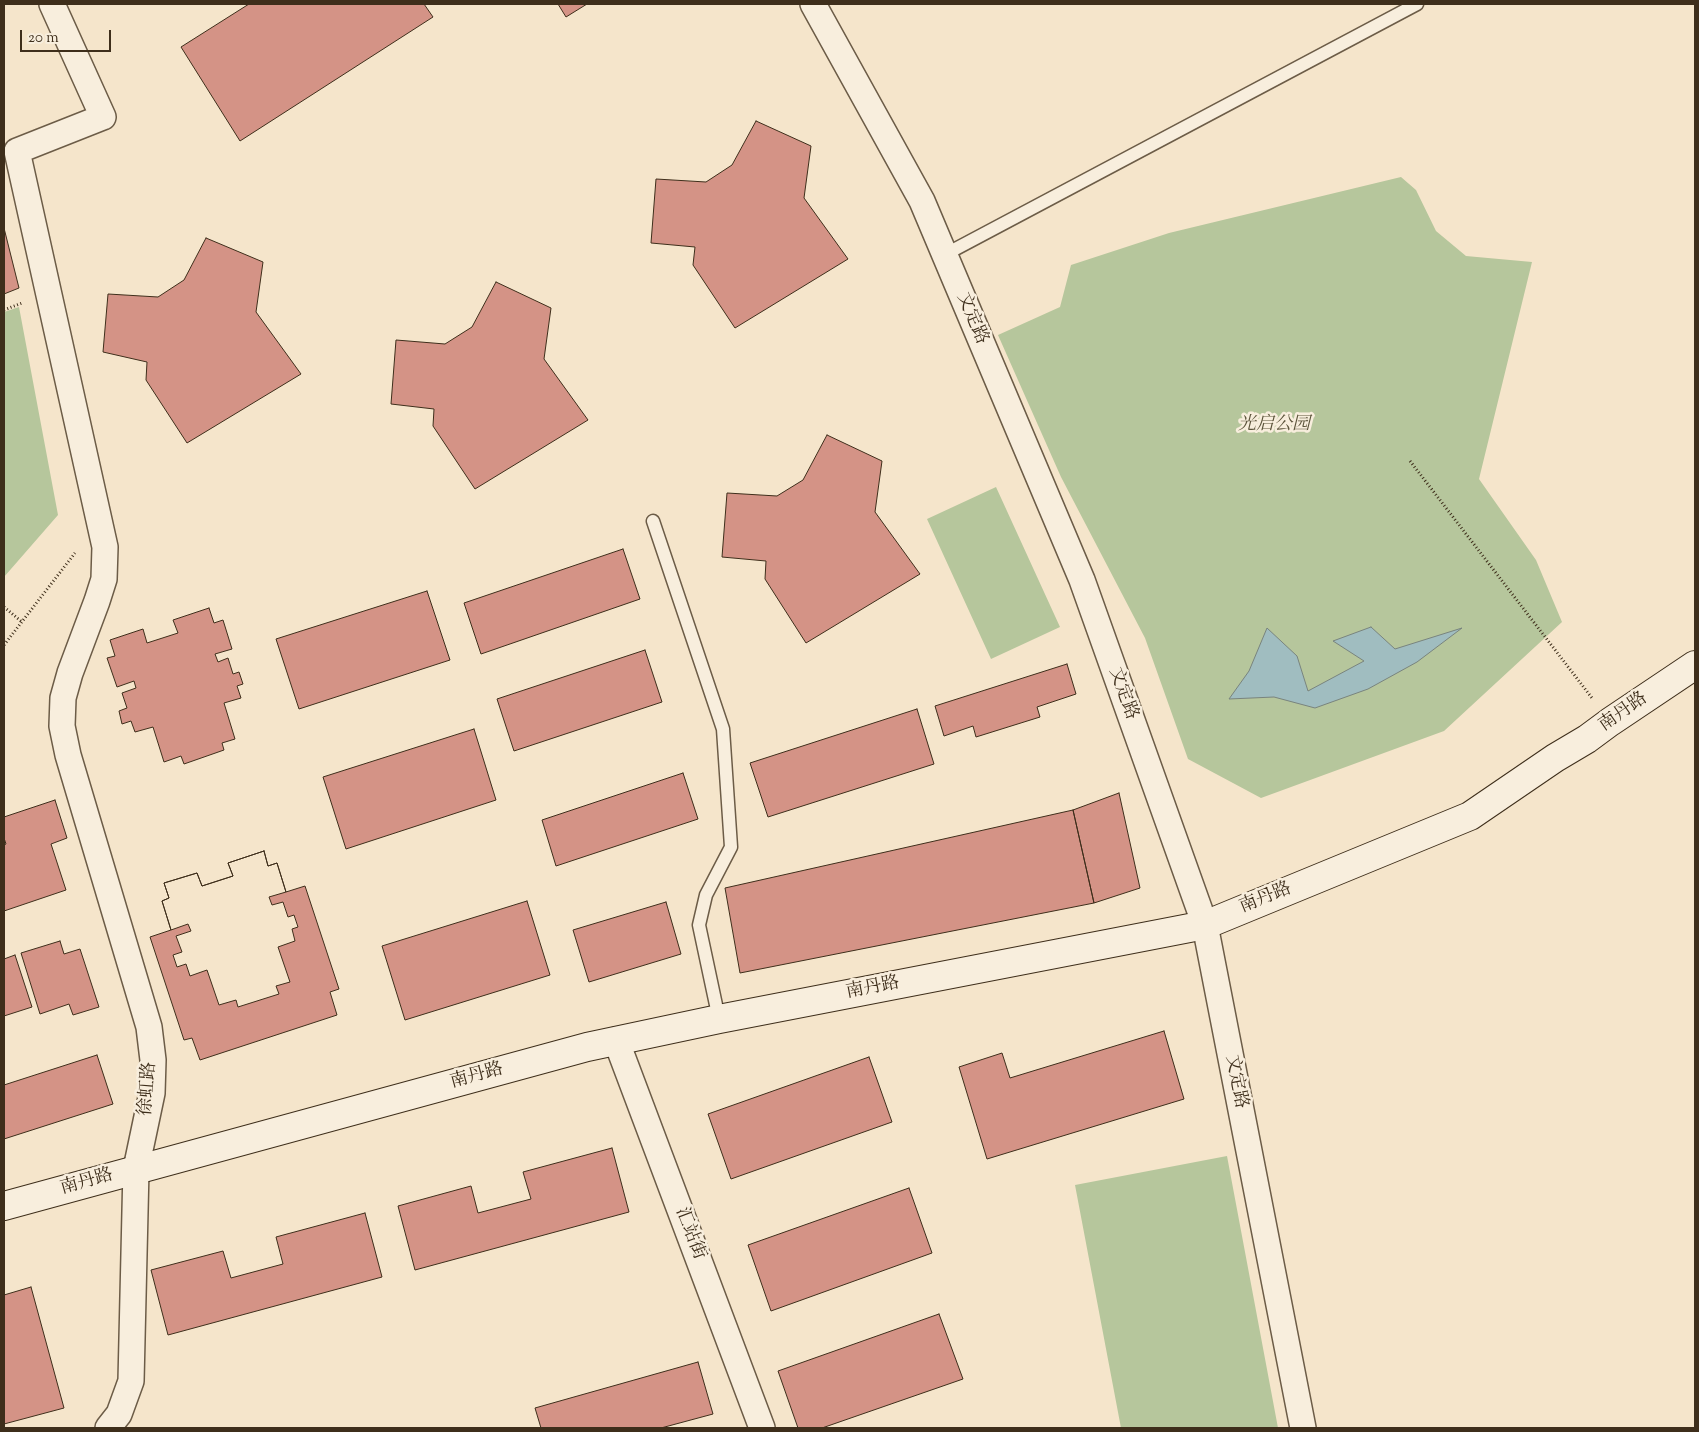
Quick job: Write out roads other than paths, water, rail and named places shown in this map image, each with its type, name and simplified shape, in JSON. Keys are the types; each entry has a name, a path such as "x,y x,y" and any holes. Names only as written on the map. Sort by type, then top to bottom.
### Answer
{"main road":[{"name":"南丹路","path":"4,1206 616,1040 1205,925 1470,816 1695,665"}],"street":[{"name":"徐虹路","path":"52,4 103,117 18,151 105,547 104,579 70,673 63,698 62,726 68,755 149,1027 153,1060 152,1093 136,1169 131,1381 119,1414 108,1428"},
{"name":"文定路","path":"813,4 922,201 1082,580 1205,925 1303,1428"},
{"name":"汇站街","path":"616,1040 762,1428"}],"lane":[{"path":"944,255 1417,4"},
{"path":"652,521 723,729 731,847 706,895 699,925 719,1019"}],"water":[{"path":"1371,627 1395,649 1462,628 1417,662 1368,689 1315,708 1274,697 1229,699 1249,671 1267,628 1297,656 1308,691 1364,661 1333,641"}],"park label":[{"name":"光启公园","path":"1274,426"}]}
